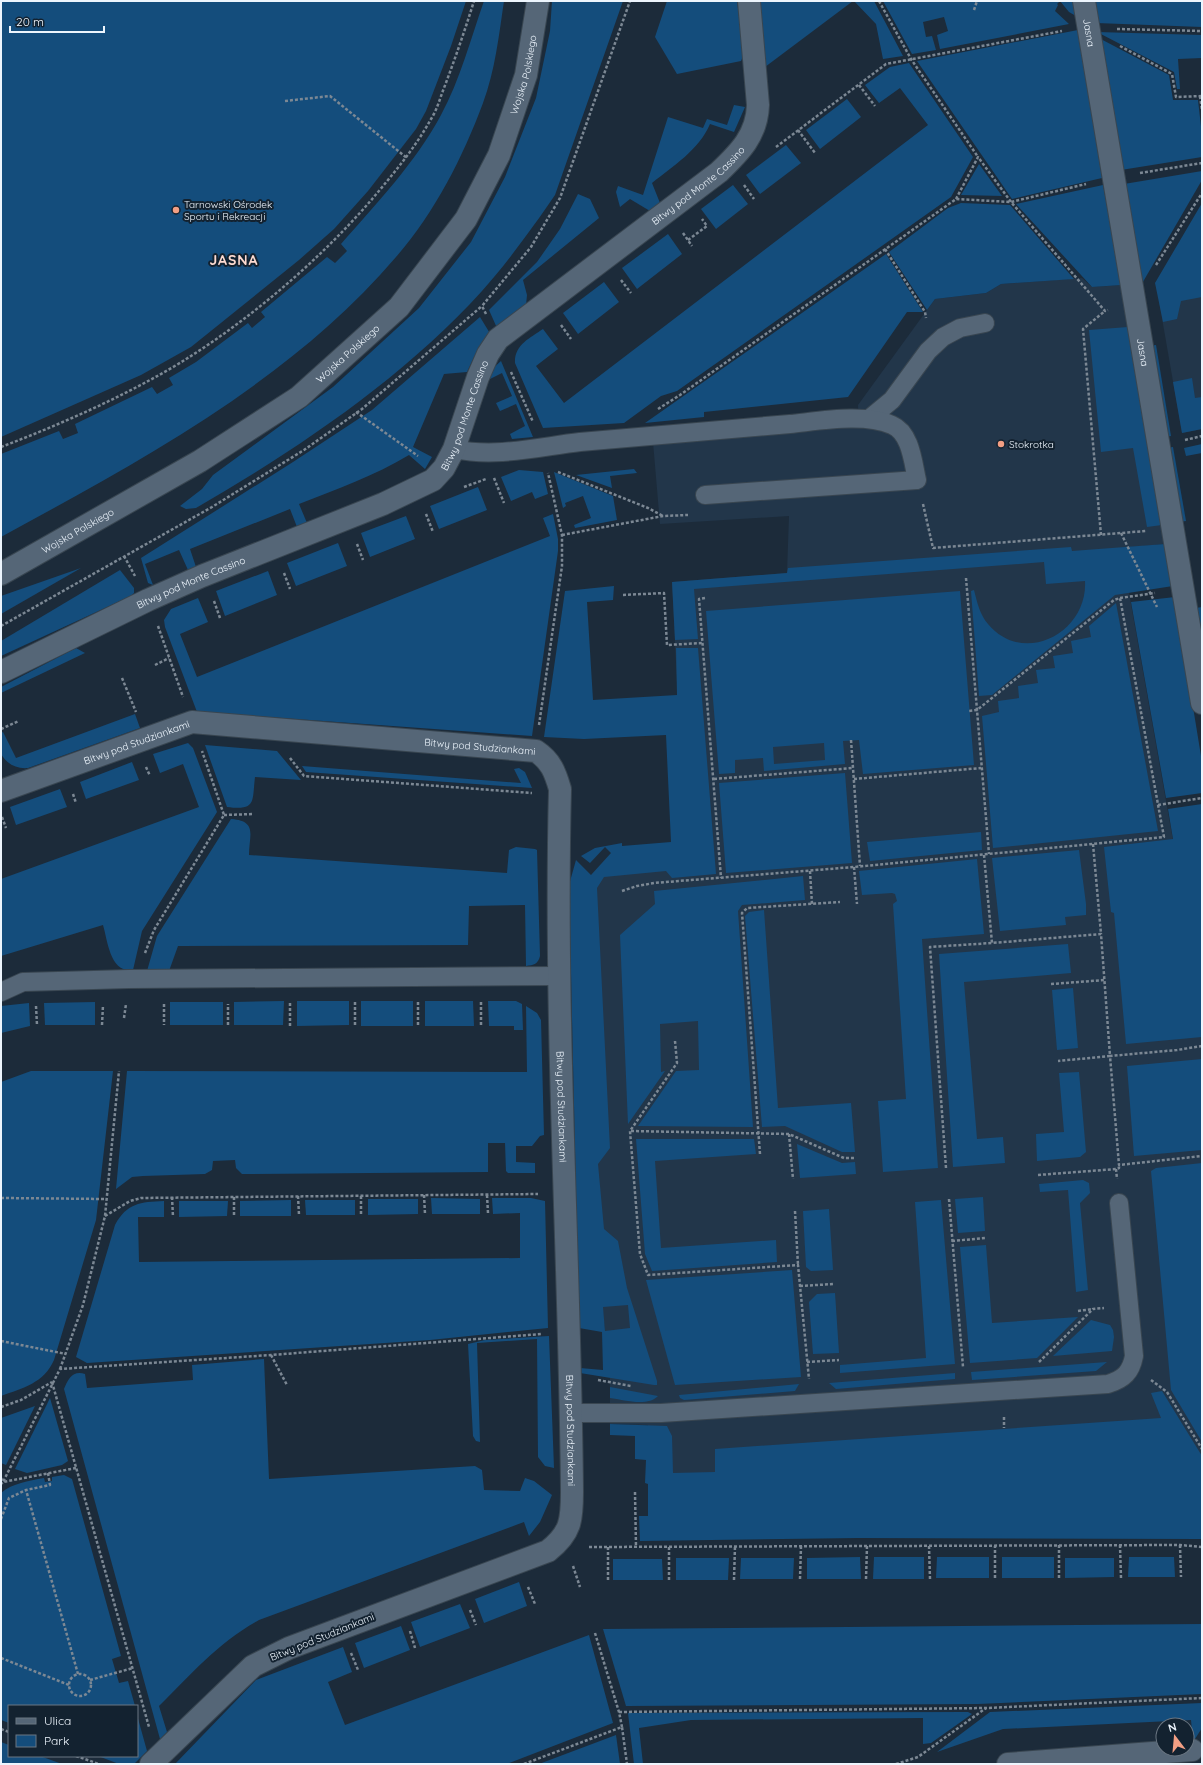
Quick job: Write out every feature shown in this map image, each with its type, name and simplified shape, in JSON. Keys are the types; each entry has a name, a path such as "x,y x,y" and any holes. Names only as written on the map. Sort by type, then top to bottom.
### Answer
{"street":[{"name":"Wojska Polskiego","path":"1,574 200,461 299,397 399,306 466,219 499,155 526,75 538,1"},
{"name":"Bitwy pod Monte Cassino","path":"1,672 148,600 202,576 413,491 433,480 444,468 454,449 478,377 488,354 498,339 719,172 738,154 751,135 758,120 757,81 749,1"},
{"name":"Jasna","path":"1084,1 1087,26 1184,589 1202,704"},
{"name":"Bitwy pod Studziankami","path":"1,791 192,722 536,751 546,758 554,769 560,789 559,976 571,1413 572,1516 562,1540 548,1551 289,1648 253,1666 154,1760"},
{"path":"1008,1764 1155,1753"}],"lane":[{"path":"869,419 892,400 928,351 943,337 960,328 985,323"},
{"path":"454,449 473,453 492,454 542,446 828,420 869,419 893,425 907,438 917,480 705,495"},
{"path":"1,992 23,982 129,979 559,976"},
{"path":"571,1413 661,1413 1108,1384 1125,1377 1132,1364 1134,1356 1119,1203"}],"path":[{"path":"1,447 35,434 150,380 189,357 240,321 333,242 407,158 432,118 457,52 474,1"},
{"path":"1,626 212,507 304,450 356,412 482,306 531,246 560,198 630,1"},
{"path":"879,1 911,59 978,157 1011,202 1105,311"},
{"path":"974,10 977,1"},
{"path":"1087,26 1100,36 1172,74 1176,97 1201,96 1202,110"},
{"path":"774,149 886,64 1087,26 1096,28 1202,31"},
{"path":"859,85 875,106"},
{"path":"286,101 330,96 407,158"},
{"path":"798,130 815,153"},
{"path":"656,410 680,395 956,199 978,157"},
{"path":"956,199 1011,202 1113,178 1202,163"},
{"path":"742,182 754,199"},
{"path":"1101,535 1083,330 1105,311 1135,300 1202,193"},
{"path":"688,240 707,226 699,214"},
{"path":"885,249 925,312"},
{"path":"482,306 498,339 542,446 562,535 562,558 536,751"},
{"path":"356,412 424,460 444,468 469,486"},
{"path":"493,476 504,503"},
{"path":"917,480 933,548 1173,529"},
{"path":"424,512 432,532"},
{"path":"282,568 290,589"},
{"path":"966,578 989,854"},
{"path":"969,711 977,710 1114,600 1184,589"},
{"path":"623,595 664,593 667,645 703,643"},
{"path":"212,596 220,618"},
{"path":"705,598 698,599 703,643 721,878"},
{"path":"622,891 637,886 654,884 984,855 1164,836 1120,598"},
{"path":"155,665 169,658"},
{"path":"1,729 19,721"},
{"path":"851,740 860,866"},
{"path":"286,752 304,776 538,794"},
{"path":"714,779 853,768"},
{"path":"854,779 981,768"},
{"path":"1158,805 1202,798"},
{"path":"224,815 253,814"},
{"path":"1,815 6,828"},
{"path":"1093,844 1119,1165"},
{"path":"984,855 992,943"},
{"path":"854,867 857,904"},
{"path":"810,871 812,904"},
{"path":"760,1154 742,913 747,908 840,902"},
{"path":"946,1168 930,947 1101,934"},
{"path":"1051,984 1105,980"},
{"path":"481,997 481,1026"},
{"path":"164,998 164,1025"},
{"path":"228,998 228,1025"},
{"path":"290,998 290,1026"},
{"path":"355,998 355,1025"},
{"path":"418,998 418,1026"},
{"path":"36,999 37,1025"},
{"path":"102,1025 103,999"},
{"path":"675,1041 677,1063 630,1131 640,1254 648,1275 798,1265"},
{"path":"1058,1061 1177,1050 1202,1046"},
{"path":"2,1483 52,1382 60,1369 83,1305 105,1216 120,1071"},
{"path":"630,1131 789,1134 844,1158 855,1158"},
{"path":"789,1134 793,1179"},
{"path":"1038,1175 1119,1168 1119,1165 1202,1156"},
{"path":"105,1216 130,1201 141,1198 541,1194"},
{"path":"424,1195 425,1214"},
{"path":"487,1195 488,1213"},
{"path":"298,1196 298,1215"},
{"path":"361,1196 361,1214"},
{"path":"172,1197 173,1217"},
{"path":"234,1197 234,1216"},
{"path":"1,1198 107,1199"},
{"path":"949,1199 965,1394"},
{"path":"794,1211 809,1380"},
{"path":"952,1240 986,1238"},
{"path":"800,1286 834,1284"},
{"path":"1078,1311 1129,1306"},
{"path":"1039,1362 1093,1309"},
{"path":"60,1369 271,1355 569,1331"},
{"path":"1,1342 66,1354"},
{"path":"271,1355 287,1385"},
{"path":"807,1362 839,1360"},
{"path":"1132,1364 1167,1392 1202,1450"},
{"path":"570,1376 636,1386"},
{"path":"1,1407 21,1400 52,1382"},
{"path":"52,1382 133,1668 154,1760"},
{"path":"2,1483 76,1468"},
{"path":"1,1519 9,1498 26,1490 50,1485 48,1473"},
{"path":"1,1478 2,1483"},
{"path":"26,1490 78,1674"},
{"path":"635,1492 636,1547"},
{"path":"1120,1545 1121,1578"},
{"path":"1180,1545 1181,1577"},
{"path":"583,1547 1180,1545 1202,1547"},
{"path":"734,1546 734,1580"},
{"path":"800,1579 801,1546"},
{"path":"866,1579 867,1546"},
{"path":"929,1546 930,1579"},
{"path":"995,1578 996,1546"},
{"path":"1059,1546 1059,1578"},
{"path":"608,1547 608,1580"},
{"path":"669,1547 669,1580"},
{"path":"571,1561 580,1586"},
{"path":"595,1633 619,1712 627,1764"},
{"path":"1,1658 69,1685"},
{"path":"90,1680 133,1668"},
{"path":"78,1674 86,1675 90,1680 90,1691 81,1697 73,1695 69,1685 72,1678 78,1674"},
{"path":"619,1712 987,1708 1202,1698"},
{"path":"896,1764 918,1757 987,1708"},
{"path":"524,1764 622,1727"},
{"path":"79,1757 99,1764"}],"shaded area":[{"path":"1082,278 1092,287 1122,285 1165,544 1121,548 1195,964 1202,1040 1202,1501 648,1516 648,1425 610,1424 610,1378 602,1303 587,879 685,845 672,582 787,573 789,516 660,524 653,442 859,425 858,405 935,299 986,293 1001,284"},
{"path":"1202,292 1202,429 1182,433 1159,301"}],"green space":[{"name":"Tarnowski Ośrodek Sportu i Rekreacji","path":"1,1 466,1 451,46 426,111 416,129 368,191 334,229 299,260 191,347 141,375 1,437"},
{"path":"484,1 504,1 494,66 483,103 457,164 435,204 410,240 396,257 354,301 309,342 262,380 212,415 160,447 1,537 1,454 59,431 63,439 78,433 75,424 152,387 157,394 173,385 169,378 196,362 248,323 252,328 265,317 261,312 327,257 335,263 347,251 341,244 382,198 407,166 431,133 441,115 460,73"},
{"path":"552,1 623,1 555,195 529,232 482,291 418,354 383,383 310,436 235,485 196,508 186,509 180,506 202,489 213,475 333,387 419,308 471,242 505,177 536,98 550,31"},
{"path":"667,1 737,1 744,54 741,61 677,74 655,37"},
{"path":"759,1 853,1 765,67"},
{"path":"854,1 874,1 903,56 883,59 876,24"},
{"path":"883,1 1060,1 1057,4 1058,5 1055,11 1069,24 940,49 937,35 948,31 944,17 923,22 926,37 932,36 936,50 912,54"},
{"path":"1060,1 1074,1 1076,16 1069,12"},
{"path":"1093,1 1202,1 1202,27 1096,23"},
{"path":"1078,30 1102,178 1012,199 917,61"},
{"path":"1097,32 1202,35 1202,58 1178,59 1180,89 1177,89 1174,72"},
{"path":"1097,37 1169,75 1173,100 1198,100 1202,135 1202,157 1121,170"},
{"path":"909,63 973,157 951,197 677,391 661,396 624,423 543,428 515,363 517,351 528,339 543,329 558,349 536,366 564,403 928,125 900,88 879,103 865,85 890,67"},
{"path":"847,99 861,117 820,149 806,130"},
{"path":"734,105 745,107 734,132 710,124 699,142 692,150 677,164 652,183 660,203 650,211 630,199 620,207 616,192 618,186 643,195 668,117 703,128 707,119 727,125"},
{"path":"786,145 801,163 760,194 746,175"},
{"path":"979,164 1002,196 961,195"},
{"path":"1202,171 1202,180 1140,287 1124,184"},
{"path":"733,185 748,204 716,229 701,209"},
{"path":"1103,185 1122,285 1092,287 1016,204"},
{"path":"578,194 590,199 599,218 523,280 527,295 526,305 497,328 489,310 537,262 560,229"},
{"path":"961,203 1010,205 1074,279 1001,284 986,293 935,299 927,310 889,252 948,208"},
{"path":"1202,203 1202,297 1181,301 1177,319 1163,322 1155,283"},
{"path":"668,234 682,254 637,289 622,268"},
{"path":"886,254 923,312 907,312 848,397 704,412 704,417 645,423"},
{"path":"604,282 619,302 578,334 563,313"},
{"path":"480,317 491,335 474,357 467,372 444,374 413,447 432,457 425,469 409,455 369,476 299,504 307,523 297,527 290,509 190,549 196,567 188,570 179,550 145,564 153,585 148,583 141,558 372,410"},
{"path":"1128,327 1162,525 1147,527 1133,448 1101,452 1089,330"},
{"path":"1156,345 1171,436 1163,437 1148,346"},
{"path":"501,361 533,437 512,439 510,434 525,426 516,404 500,411 496,403 512,396 502,373 486,381 490,371"},
{"path":"1192,378 1195,398 1202,397 1202,429 1182,433 1173,382"},
{"path":"1202,444 1202,453 1186,456 1184,448"},
{"path":"1173,447 1186,521 1179,522 1166,448"},
{"path":"634,469 637,473 610,476 612,488 576,475"},
{"path":"519,470 543,472 548,494 535,499 532,492 511,501 501,477"},
{"path":"554,472 613,496 617,520 575,528 574,525 591,518 583,496 565,503 566,506 563,508"},
{"path":"478,487 487,510 439,529 430,506"},
{"path":"553,514 558,539 558,551 532,736 197,712 165,627 164,620 171,609 198,598 208,622 180,634 197,677 550,536 543,518"},
{"path":"406,516 415,539 370,557 361,533"},
{"path":"338,543 347,566 296,586 287,563"},
{"path":"1165,544 1173,586 1115,595 992,695 979,696 971,591 974,590 979,608 985,620 1003,637 1019,643 1035,643 1051,638 1065,628 1076,615 1083,599 1085,581 1046,584 1044,562 694,589 698,639 675,640 672,582 787,573 788,568 1071,547 1072,551"},
{"path":"81,568 1,614 1,596"},
{"path":"120,570 134,588 134,593 131,596 1,656 1,641"},
{"path":"268,571 277,595 225,616 216,591"},
{"path":"614,586 613,600 587,602 593,700 677,695 676,648 698,648 716,874 672,878 666,871 604,877 597,888 610,1148 598,1164 604,1229 618,1241 627,1288 657,1385 580,1373 580,1368 603,1370 602,1332 579,1328 569,885 576,860 591,875 611,853 605,847 590,863 581,856 595,848 622,843 622,846 671,842 666,735 584,739 544,737 565,591","holes":["628,1305 630,1328 605,1331 603,1307"]},
{"path":"960,591 974,765 863,774 859,740 843,741 845,764 764,771 763,758 735,760 735,773 719,774 706,611","holes":["824,743 825,760 774,764 773,747"]},
{"path":"1175,597 1202,762 1202,793 1166,798 1131,602"},
{"path":"1116,603 1158,831 993,848 982,716 999,712 998,701 1019,698 1018,686 1038,683 1036,670 1055,668 1053,656 1073,653 1071,641 1091,637 1089,626"},
{"path":"1202,607 1202,656 1196,608"},
{"path":"76,648 85,653 1,693 1,687"},
{"path":"135,714 140,728 28,768 20,768 12,765 6,761 1,754 1,733 3,732 16,758"},
{"path":"188,743 193,748 217,812 142,931 133,970 125,970 119,967 115,962 111,955 103,925 1,956 1,879 199,807 183,764 160,773 153,754"},
{"path":"205,745 277,751 301,780 255,777 253,798 248,806 237,808 227,807"},
{"path":"132,762 139,780 86,799 80,782"},
{"path":"302,766 521,783 514,769 519,768 525,772 532,788 306,772"},
{"path":"845,773 852,863 726,873 719,783"},
{"path":"60,789 67,807 16,825 10,807"},
{"path":"1202,804 1202,1037 1126,1044 1114,913 1111,912 1104,847 1173,839 1168,809"},
{"path":"231,819 240,820 249,826 249,855 507,873 509,850 516,847 535,849 537,850 539,959 535,964 526,966 525,905 469,906 468,945 178,946 169,971 147,971 157,936"},
{"path":"981,832 982,850 870,861 867,842"},
{"path":"1079,850 1086,915 1065,917 1066,925 1000,931 992,858"},
{"path":"977,859 984,934 922,939 938,1168 883,1172 878,1101 906,1099 893,904 897,901 895,894 892,893 862,895 859,871"},
{"path":"803,876 805,900 742,905 738,911 753,1127 638,1126 676,1071 699,1070 698,1021 660,1024 661,1072 665,1071 628,1124 620,935 655,904 654,891"},
{"path":"764,910 778,1108 851,1103 855,1152 842,1152 785,1126 762,1127 745,916 749,912"},
{"path":"1068,944 1071,973 964,982 977,1139 1003,1137 1005,1163 953,1167 939,954"},
{"path":"1073,988 1078,1048 1057,1050 1052,990"},
{"path":"284,1001 283,1025 234,1025 234,1002"},
{"path":"297,1001 349,1001 349,1025 297,1026"},
{"path":"361,1001 413,1001 413,1026 361,1026"},
{"path":"425,1001 473,1001 474,1026 425,1026"},
{"path":"488,1001 516,1001 522,1004 523,1030 514,1030 514,1026 489,1026"},
{"path":"95,1002 95,1025 45,1025 44,1003"},
{"path":"170,1002 223,1002 223,1025 170,1025"},
{"path":"29,1003 30,1026 1,1033 1,1006"},
{"path":"526,1006 537,1013 541,1020 544,1135 540,1136 532,1146 516,1146 516,1162 535,1163 535,1173 508,1173 506,1171 505,1143 488,1143 488,1172 242,1174 236,1168 235,1160 213,1161 212,1170 205,1174 132,1177 116,1189 127,1071 527,1072"},
{"path":"1202,1059 1202,1150 1134,1156 1127,1066"},
{"path":"31,1071 113,1071 96,1220 54,1360 45,1374 32,1384 1,1396 1,1082"},
{"path":"1079,1072 1086,1152 1080,1157 1037,1161 1036,1134 1064,1132 1059,1073"},
{"path":"636,1139 754,1139 756,1154 655,1161 661,1248 776,1240 777,1262 652,1271 645,1254"},
{"path":"797,1144 842,1163 855,1162 856,1174 800,1178"},
{"path":"1202,1163 1202,1442 1171,1390 1151,1171 1156,1168"},
{"path":"1083,1180 1089,1183 1090,1193 1080,1203 1088,1290 1076,1292 1068,1190 1040,1192 1039,1184"},
{"path":"983,1197 985,1231 958,1233 955,1199"},
{"path":"431,1198 480,1199 480,1214 432,1214"},
{"path":"492,1198 531,1198 545,1201 548,1328 430,1340 87,1363 76,1357 115,1225 124,1212 135,1205 164,1201 164,1217 138,1217 139,1262 520,1258 520,1213 493,1214"},
{"path":"368,1199 418,1199 418,1214 368,1215"},
{"path":"291,1200 291,1216 240,1216 240,1201"},
{"path":"305,1200 355,1200 355,1215 306,1215"},
{"path":"941,1200 955,1364 840,1373 840,1365 926,1358 915,1202"},
{"path":"179,1201 228,1201 227,1216 179,1217"},
{"path":"829,1209 833,1270 811,1271 806,1267 803,1211"},
{"path":"986,1245 992,1323 1078,1317 1037,1358 970,1363 960,1247"},
{"path":"792,1270 801,1377 675,1385 646,1280"},
{"path":"835,1293 839,1353 813,1354 809,1302 817,1294"},
{"path":"1091,1320 1110,1325 1113,1330 1114,1337 1112,1351 1053,1356"},
{"path":"549,1336 554,1468 545,1466 538,1457 537,1339 477,1343 480,1442 476,1441 473,1436 468,1344 485,1340"},
{"path":"264,1359 269,1479 475,1466 482,1470 484,1490 520,1491 525,1478 534,1481 552,1495 540,1522 529,1536 524,1522 259,1620 245,1628 218,1648 159,1706 167,1732 160,1739 64,1389 69,1379 77,1373 85,1374 87,1388 193,1380 192,1365"},
{"path":"1107,1362 1096,1371 972,1380 971,1372"},
{"path":"955,1373 955,1379 836,1389 829,1383"},
{"path":"799,1384 795,1391 684,1400 680,1398 679,1395"},
{"path":"610,1387 658,1396 654,1399 642,1402 610,1398"},
{"path":"1162,1391 1202,1456 1202,1539 858,1538 640,1541 639,1516 648,1516 648,1484 645,1483 646,1460 635,1459 635,1436 610,1435 610,1424 667,1426 672,1436 673,1473 715,1472 715,1449 1161,1418 1151,1393"},
{"path":"50,1398 68,1461 62,1465 27,1473 15,1469"},
{"path":"35,1406 6,1465 1,1463 1,1418"},
{"path":"64,1475 72,1479 121,1656 112,1659 119,1683 128,1681 135,1705 8,1705 8,1723 1,1720 1,1493 21,1483 44,1478 45,1482 52,1481 52,1477"},
{"path":"860,1557 861,1579 807,1579 807,1558"},
{"path":"874,1557 924,1557 924,1579 873,1579"},
{"path":"937,1557 989,1557 989,1578 936,1578"},
{"path":"1002,1557 1054,1557 1054,1578 1002,1578"},
{"path":"1129,1557 1174,1557 1175,1577 1128,1577"},
{"path":"676,1558 729,1558 728,1580 676,1580"},
{"path":"741,1558 794,1558 793,1579 740,1579"},
{"path":"1065,1558 1114,1558 1114,1577 1065,1578"},
{"path":"613,1559 662,1559 663,1580 613,1580"},
{"path":"519,1582 527,1606 484,1623 475,1599"},
{"path":"460,1604 470,1628 420,1647 411,1622"},
{"path":"1202,1624 1202,1694 978,1704 626,1706 603,1629"},
{"path":"401,1626 410,1650 364,1668 355,1643"},
{"path":"589,1635 613,1723 507,1764 175,1764 256,1680 343,1647 352,1672 328,1682 345,1725"},
{"path":"1202,1703 1202,1728 1195,1739 1195,1717 1155,1717 1155,1722 1003,1729 937,1752 990,1712"},
{"path":"968,1712 972,1714 931,1743 923,1744 923,1718 691,1720 639,1728 643,1764 634,1764 628,1713"},
{"path":"138,1719 147,1751 134,1764 119,1764 101,1757 138,1757"},
{"path":"616,1735 620,1764 539,1764"},
{"path":"1,1742 8,1745 8,1757 43,1757 62,1764 1,1764"}],"place":[{"name":"Tarnowski Ośrodek Sportu i Rekreacji","path":"176,210"},
{"name":"Stokrotka","path":"1001,444"}],"district":[{"name":"JASNA","path":"234,260"}]}
